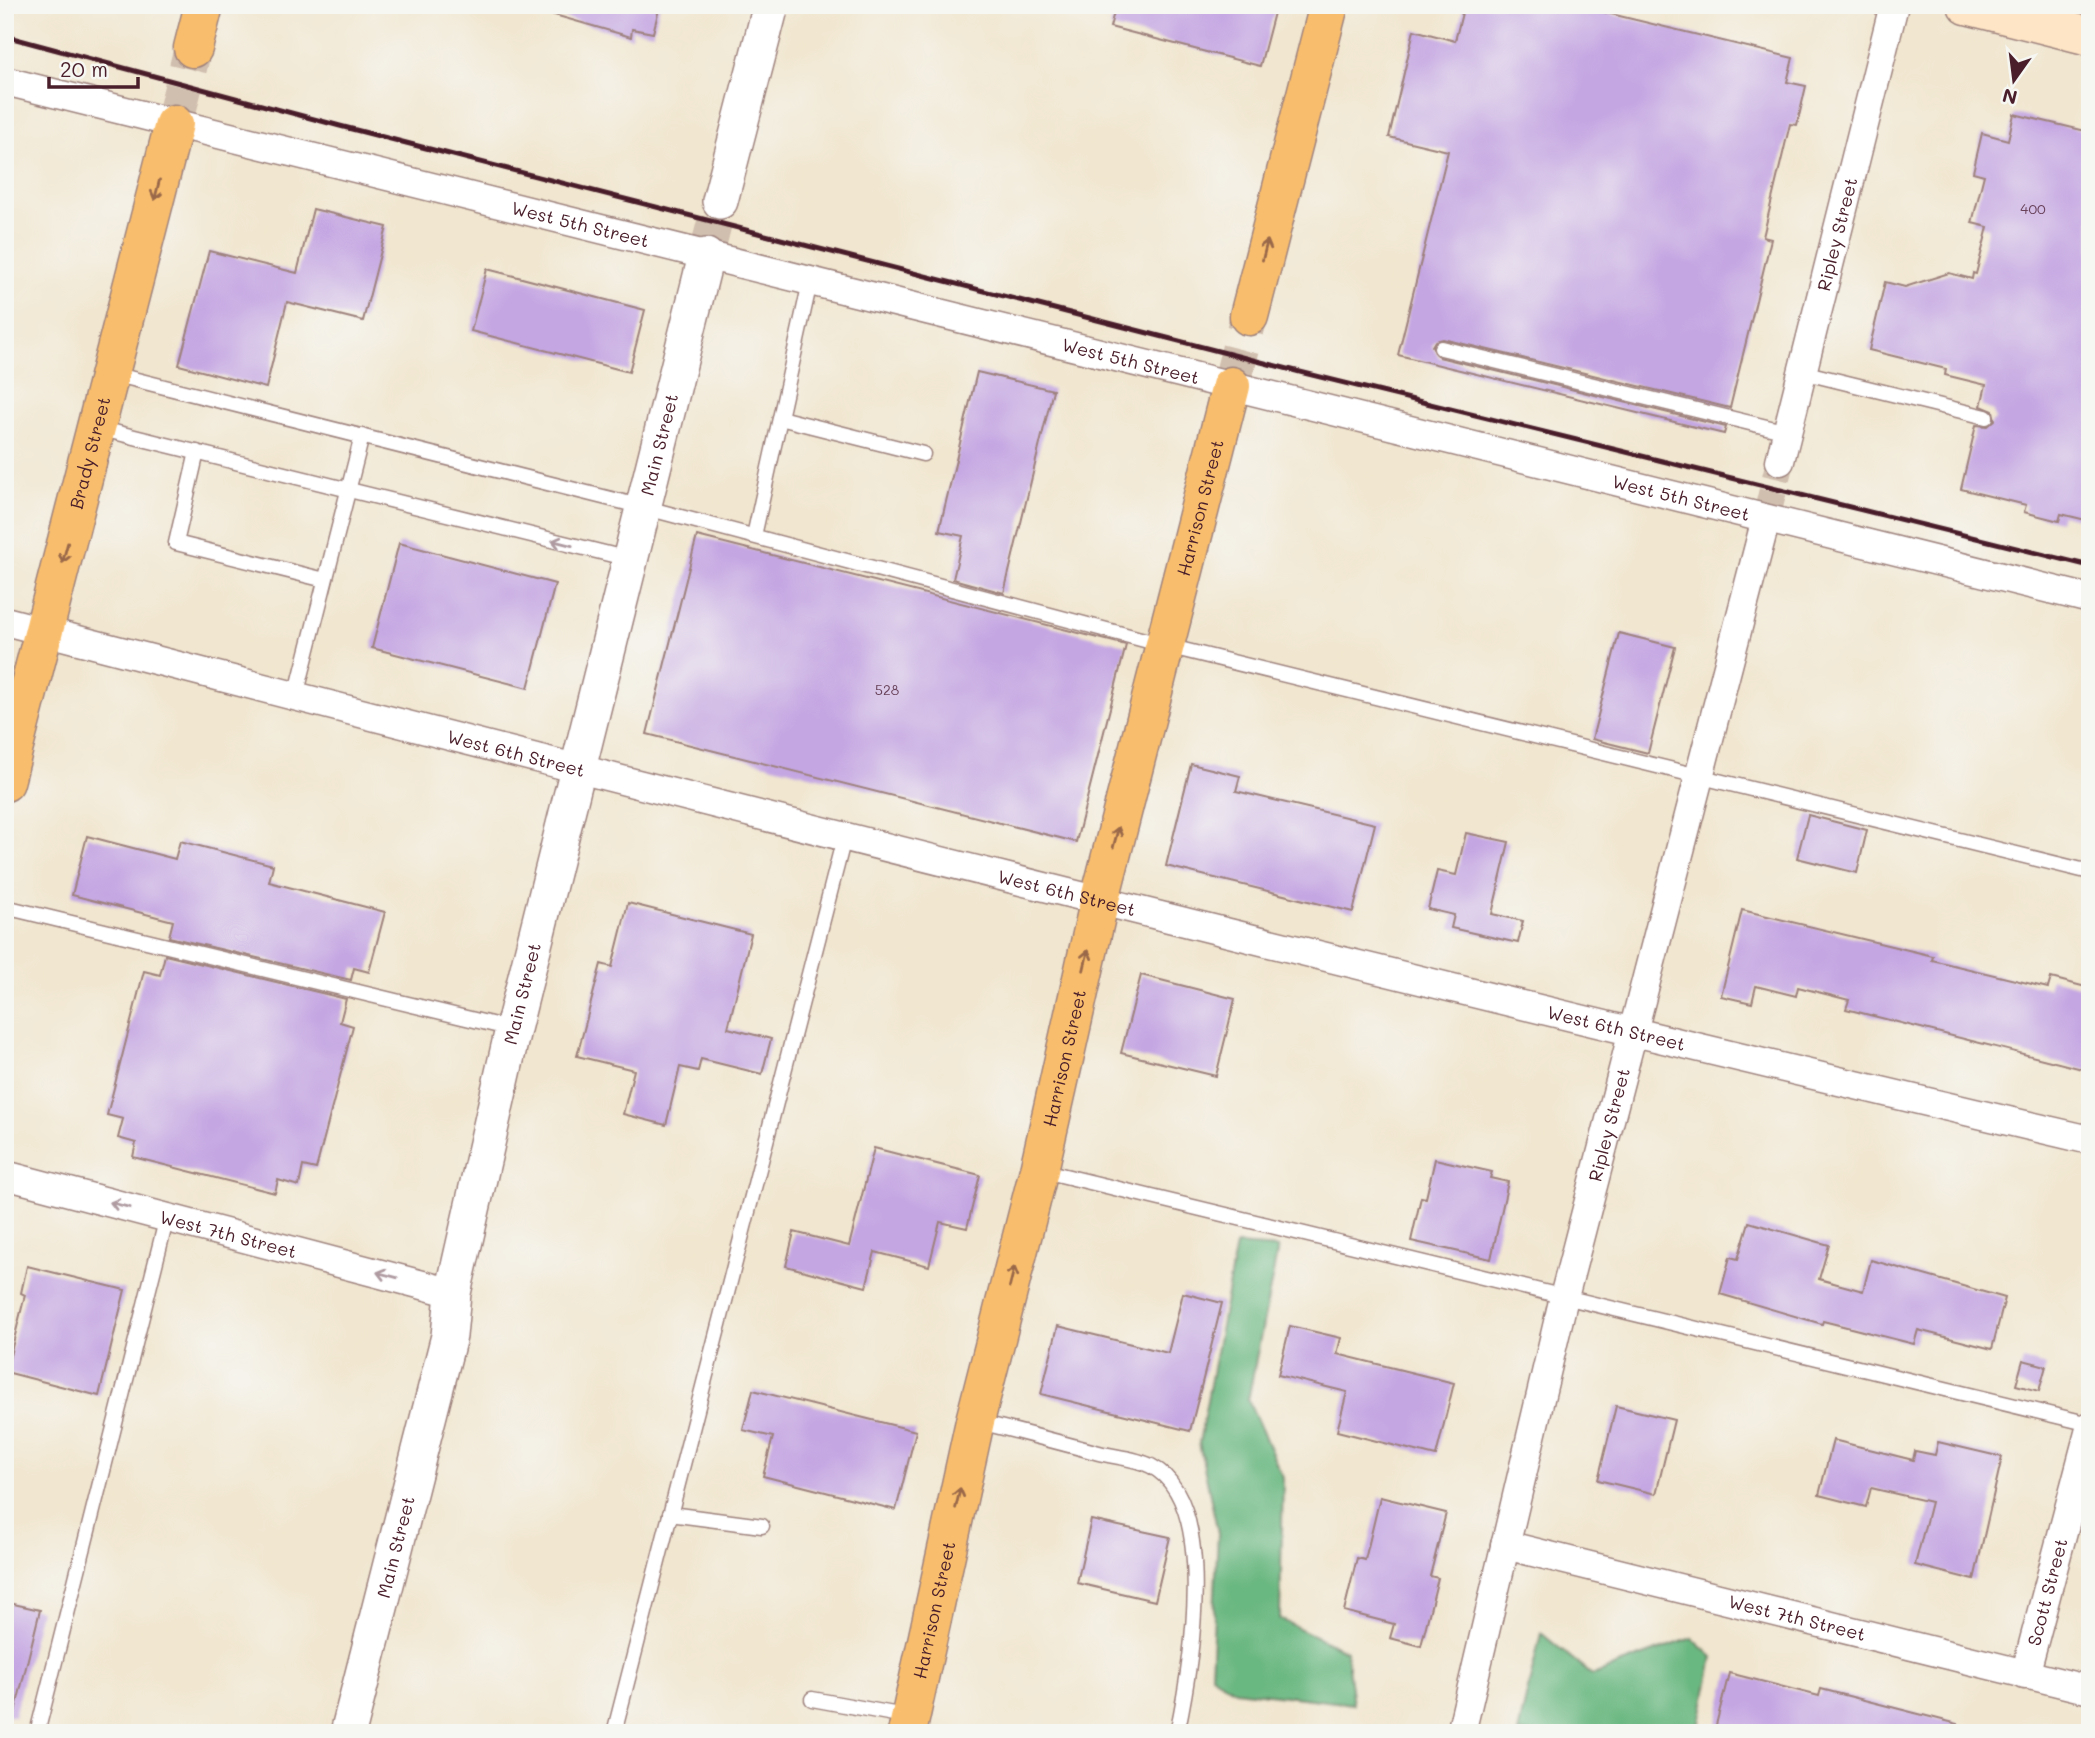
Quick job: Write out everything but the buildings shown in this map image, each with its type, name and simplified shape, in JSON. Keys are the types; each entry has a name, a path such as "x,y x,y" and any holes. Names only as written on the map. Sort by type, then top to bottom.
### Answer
{"highway":[{"path":"193,48 204,5"},
{"path":"1249,316 1329,5"},
{"name":"Brady Street","path":"5,782 174,124"},
{"name":"Harrison Street","path":"909,1725 975,1421 1039,1170 1099,903 1167,646 1231,386"}],"main road":[{"path":"1968,5 2090,36"}],"street":[{"path":"720,201 771,5"},
{"name":"Ripley Street","path":"1780,461 1894,5"},
{"name":"West 5th Street","path":"5,81 2090,599"},
{"name":"Main Street","path":"348,1733 449,1336 453,1293 513,1029 706,256"},
{"name":"Ripley Street","path":"1461,1733 1564,1297 1766,519"},
{"name":"West 6th Street","path":"5,621 1099,903 1633,1034 2090,1140"},
{"name":"West 7th Street","path":"5,1175 453,1293"},
{"name":"Scott Street","path":"2025,1675 2090,1426"},
{"name":"West 7th Street","path":"1505,1545 2090,1690"}],"lane":[{"path":"754,536 810,282"},
{"path":"1441,348 1787,432"},
{"path":"1802,372 1986,417"},
{"path":"111,373 643,507 1167,646 2090,872"},
{"path":"780,418 923,454"},
{"path":"98,428 629,559"},
{"path":"296,696 362,436"},
{"path":"197,452 176,543 325,580"},
{"path":"614,1733 844,838"},
{"path":"5,906 513,1029"},
{"path":"1039,1170 2090,1426"},
{"path":"37,1733 167,1217"},
{"path":"975,1421 1151,1466 1174,1486 1189,1523 1194,1568 1195,1632 1177,1733"},
{"path":"670,1514 762,1526"},
{"path":"812,1699 909,1725"}],"green space":[{"path":"1236,1245 1278,1248 1248,1400 1283,1478 1280,1619 1346,1651 1353,1704 1235,1690 1211,1675 1218,1533 1199,1443"},
{"path":"1541,1633 1592,1675 1692,1638 1713,1657 1698,1733 1518,1733"}],"tunnel":[{"path":"174,124 193,48"},
{"path":"706,256 720,201"},
{"path":"1231,386 1249,316"},
{"path":"1766,519 1780,461"}],"railway":[{"path":"5,36 340,126 1300,372 2090,566"}]}
